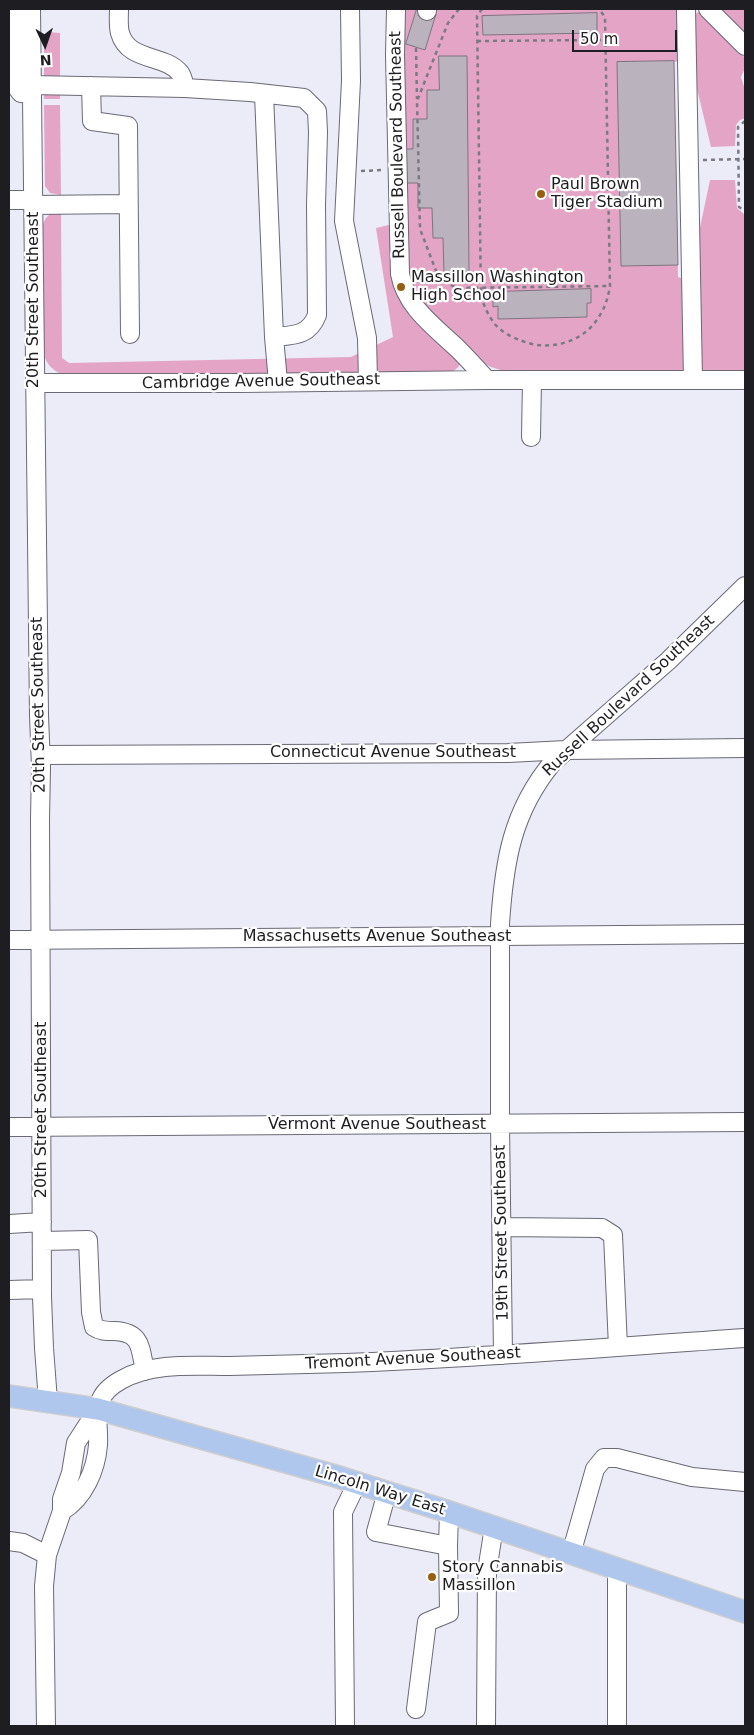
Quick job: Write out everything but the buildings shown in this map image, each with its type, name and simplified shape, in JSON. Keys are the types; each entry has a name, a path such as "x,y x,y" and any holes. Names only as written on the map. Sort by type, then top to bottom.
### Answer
{"main road":[{"name":"Lincoln Way East","path":"9,1396 98,1409 357,1483 449,1512 745,1612"}],"street":[{"path":"12,9 15,85 21,92 91,86 186,88 304,98 317,111 317,315 314,323 308,330 297,334 274,337"},
{"name":"20th Street Southeast","path":"30,9 41,755 42,1289 48,1401"},
{"path":"119,9 120,33 128,48 143,56 166,64 181,74 186,88"},
{"path":"350,9 351,81 344,222 367,338 368,381"},
{"name":"Russell Boulevard Southeast","path":"396,9 400,274 405,293 416,309 461,351 487,380"},
{"path":"686,9 693,380"},
{"path":"708,9 745,46"},
{"path":"91,86 92,121 128,126 130,334"},
{"path":"264,94 274,337 278,382"},
{"path":"9,200 128,204"},
{"path":"487,380 745,380"},
{"name":"Cambridge Avenue Southeast","path":"35,383 487,380"},
{"path":"531,437 532,380"},
{"name":"Russell Boulevard Southeast","path":"510,841 519,817 541,776 566,750 706,626 745,586"},
{"name":"Connecticut Avenue Southeast","path":"41,755 508,753 566,750 745,748"},
{"name":"19th Street Southeast","path":"503,1355 500,936 502,892 510,841"},
{"name":"Massachusetts Avenue Southeast","path":"9,940 745,934"},
{"name":"Vermont Avenue Southeast","path":"9,1127 745,1122"},
{"path":"9,1224 42,1222"},
{"path":"502,1227 602,1228 613,1236 618,1347"},
{"path":"42,1241 88,1240 90,1312 94,1327 104,1331 129,1333 134,1336 140,1348 144,1371"},
{"path":"9,1290 42,1289"},
{"name":"Tremont Avenue Southeast","path":"98,1409 100,1400 111,1387 128,1376 144,1371 180,1367 346,1363 503,1355 745,1338"},
{"path":"46,1726 44,1586 47,1555 62,1511 74,1504 87,1484 98,1446 98,1409"},
{"path":"571,1554 595,1469 604,1458 617,1458 692,1477 745,1482"},
{"path":"345,1726 343,1512 357,1483"},
{"path":"387,1492 376,1532 448,1546"},
{"path":"416,1708 427,1622 449,1613 449,1512"},
{"path":"486,1726 487,1571 494,1527"},
{"path":"9,1541 23,1543 47,1555"},
{"path":"617,1569 617,1726"}],"path":[{"path":"417,101 448,23 459,9"},
{"path":"482,9 477,16 481,296 486,311 496,325 512,337 530,345 550,346 569,342 597,320 607,302 610,286 605,16 599,9"},
{"path":"477,41 605,40"},
{"path":"416,48 420,229 438,276 448,284 458,288 610,286"},
{"path":"745,121 738,127 740,206 745,211"},
{"path":"688,161 745,159"},
{"path":"346,172 397,170"}],"shaded area":[{"name":"Paul Brown Tiger Stadium","path":"401,9 679,9 679,61 674,62 678,277 684,279 684,367 682,371 507,372 481,362 407,289"},
{"path":"720,9 745,9 745,33"},
{"path":"698,12 717,27 745,58 745,68 741,77 745,90 745,118 736,125 735,146 711,147 693,72 693,16"},
{"path":"48,32 60,33 60,99 44,99 44,35"},
{"path":"44,105 60,105 61,195 50,193 45,186"},
{"path":"710,180 735,180 737,208 745,215 745,371 702,371 697,363 698,237"},
{"path":"61,210 62,358 69,363 351,357 393,337 376,228 393,224 396,284 461,362 454,370 444,373 62,375 51,367 44,355 43,224 50,214"}],"place":[{"name":"Paul Brown Tiger Stadium","path":"541,194"},
{"name":"Massillon Washington High School","path":"401,287"},
{"name":"Story Cannabis Massillon","path":"432,1577"}]}
